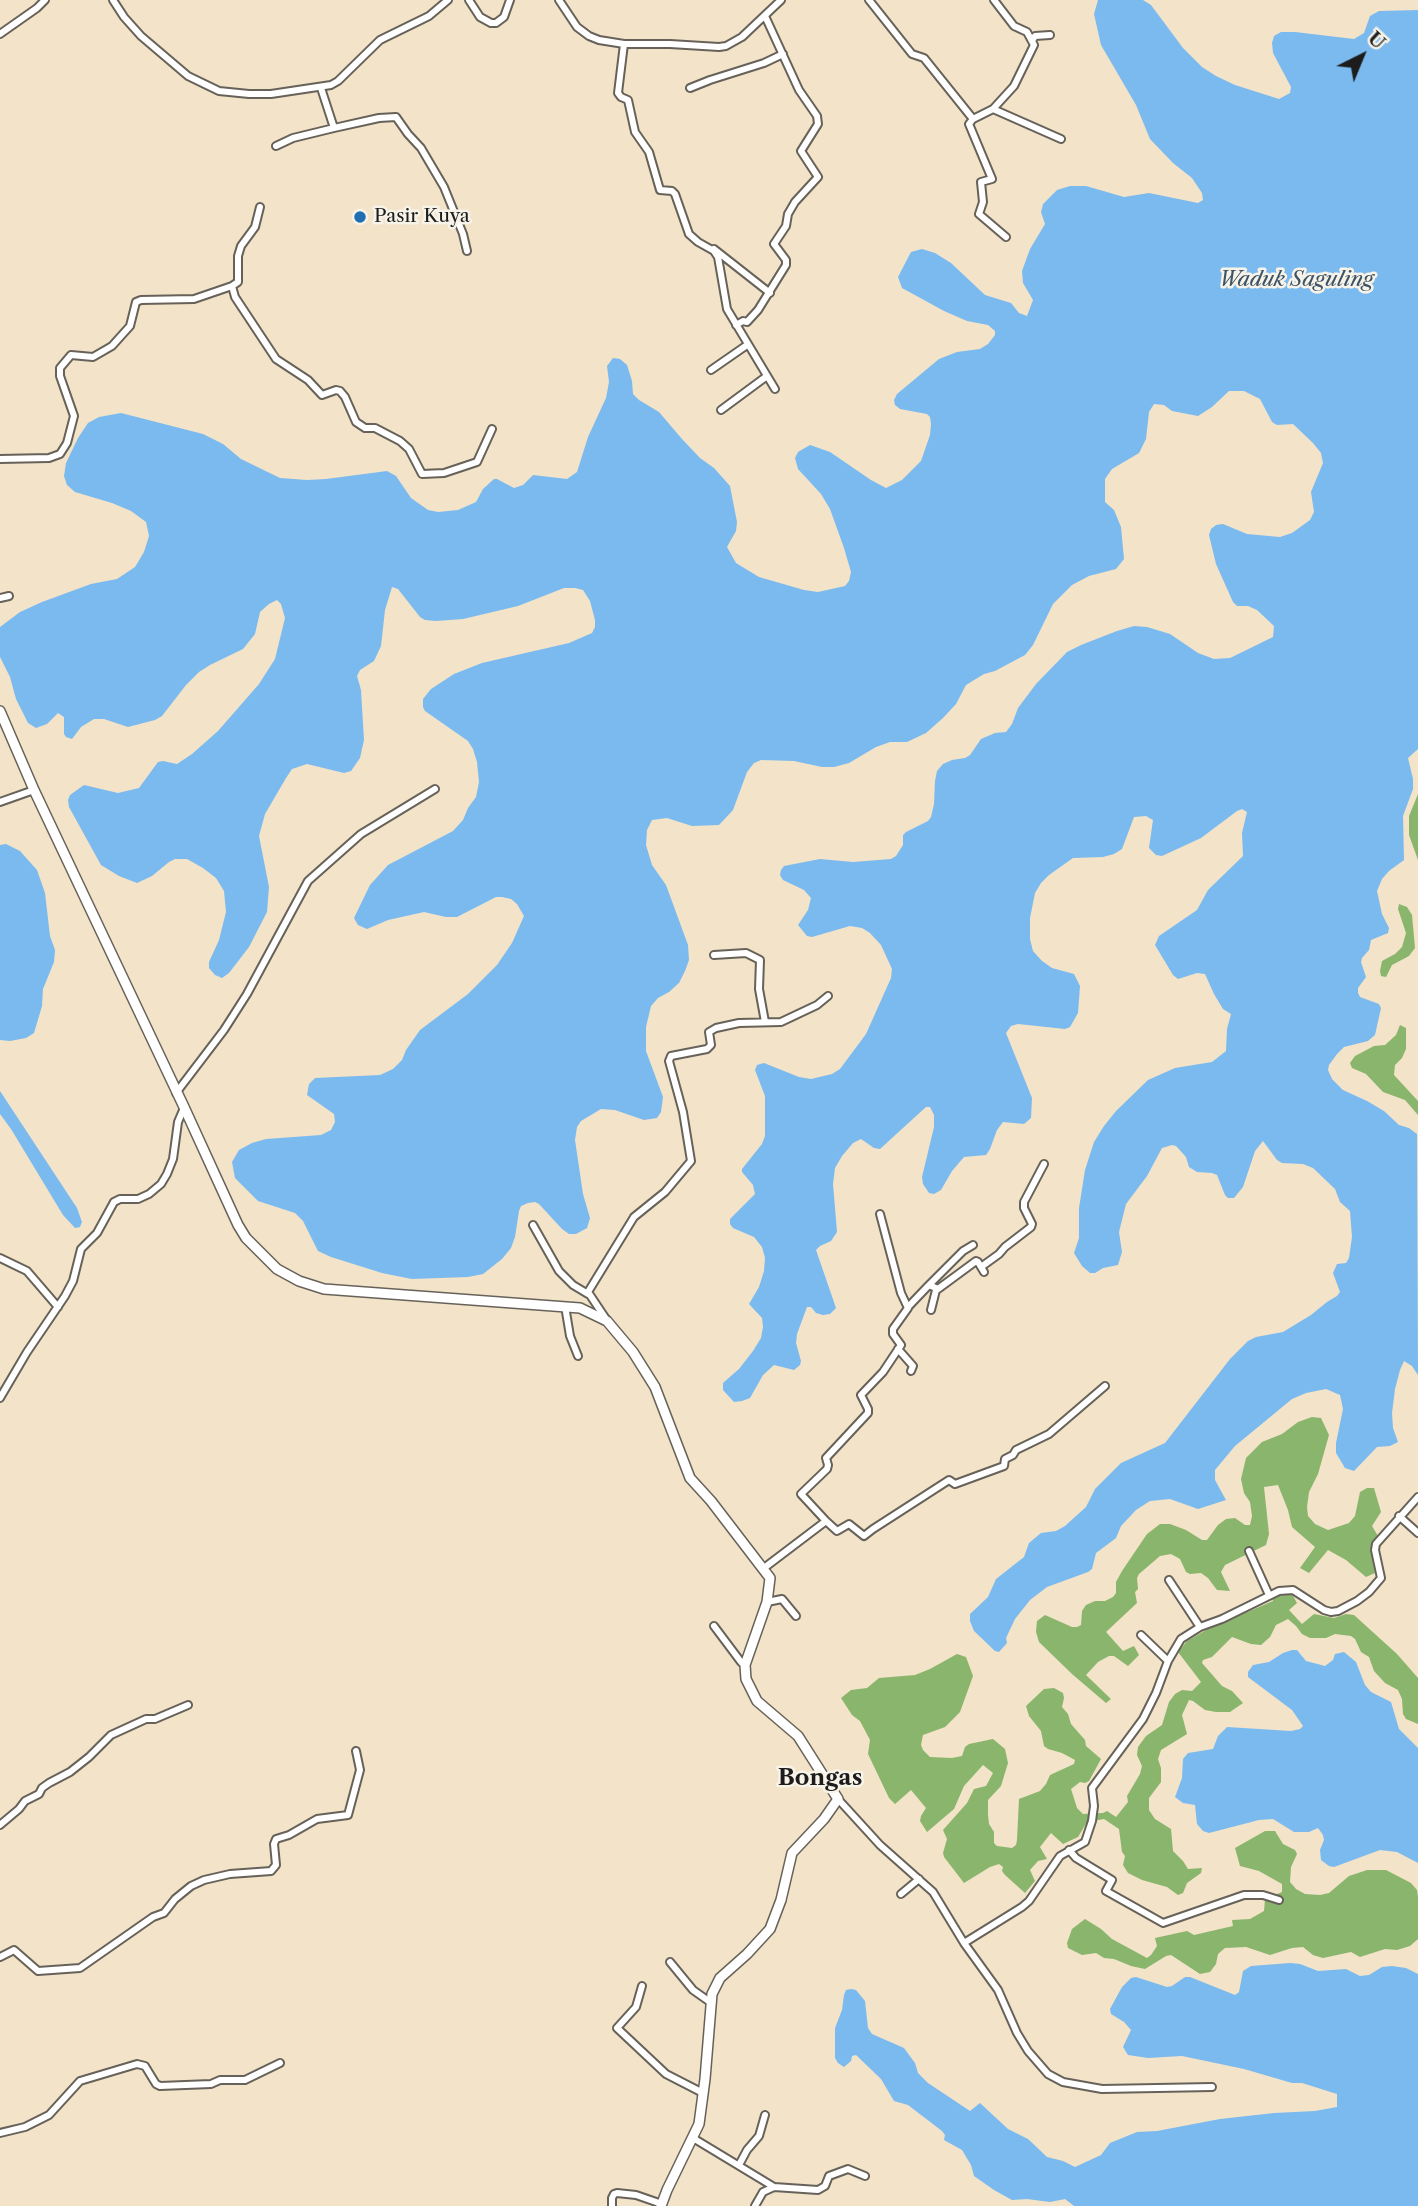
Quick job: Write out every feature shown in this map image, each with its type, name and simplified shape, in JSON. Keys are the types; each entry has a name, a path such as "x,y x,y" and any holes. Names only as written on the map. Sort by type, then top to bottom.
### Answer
{"main road":[{"path":"0,711 34,790 176,1093 242,1231 257,1249 277,1269 299,1281 324,1289 580,1308 607,1321 633,1352 655,1387 690,1478 764,1568 771,1582 745,1665 746,1679 753,1695 763,1707 798,1736 838,1799 824,1819 792,1853 781,1900 770,1929 720,1978 710,2002 699,2124 662,2205"}],"street":[{"path":"0,34 46,0"},
{"path":"113,0 141,36 188,76 219,91 249,94 321,88 338,81 380,40 429,16 448,0"},
{"path":"469,0 480,17 491,23 504,17 510,0"},
{"path":"559,0 583,32 599,40 624,44 726,47 742,37 781,0"},
{"path":"869,0 912,54 924,58 973,119"},
{"path":"994,0 1014,26 1025,30 1033,48 1014,86 993,109 973,119 969,124 992,179 981,182 983,202 979,214 1006,237"},
{"path":"736,326 749,320 771,293 787,263 774,244 786,226 791,208 818,177 801,151 818,120 799,90 765,16"},
{"path":"1032,41 1035,36 1049,35"},
{"path":"624,44 618,93 628,100 636,135 649,152 659,188 662,191 674,192 690,234 718,257 727,309 775,389"},
{"path":"690,88 761,65 783,54"},
{"path":"321,88 334,128"},
{"path":"993,109 1061,139"},
{"path":"276,146 293,138 334,128 391,116 398,118 403,128 421,148 444,187 467,251"},
{"path":"0,459 49,458 60,454 74,416 60,376 60,368 72,355 93,357 117,341 130,326 136,302 194,299 239,282 237,256 255,227 260,207"},
{"path":"711,249 720,252 771,293"},
{"path":"232,286 235,297 276,359 308,380 323,395 336,390 343,394 356,422 400,441 409,449 422,474 444,472 477,462 492,429"},
{"path":"711,370 747,345"},
{"path":"721,410 767,376"},
{"path":"0,598 9,596"},
{"path":"176,1093 224,1030 247,994 308,881 361,834 435,789"},
{"path":"0,802 34,790"},
{"path":"715,955 746,953 760,960 758,989 765,1022"},
{"path":"588,1294 634,1217 665,1192 691,1161 683,1112 669,1062 671,1056 708,1048 711,1042 709,1032 716,1028 739,1023 781,1022 817,1005 828,996"},
{"path":"0,1398 73,1281 81,1249 97,1233 114,1202 120,1199 138,1199 161,1184 173,1159 178,1122 184,1107"},
{"path":"933,1287 980,1267 1031,1227 1024,1202 1044,1164"},
{"path":"880,1214 901,1293 908,1307"},
{"path":"533,1225 559,1271 573,1285 588,1294 607,1321"},
{"path":"980,1267 970,1247 933,1287 908,1307 893,1329 901,1344 881,1374 860,1395 869,1412 826,1458 827,1469 801,1494 826,1521 837,1531 849,1524 864,1536 950,1480 955,1484 1004,1466 1004,1459 1049,1434 1105,1386"},
{"path":"0,1258 27,1271 58,1307"},
{"path":"931,1310 933,1287"},
{"path":"565,1307 570,1336 578,1356"},
{"path":"898,1349 913,1366 911,1371"},
{"path":"964,1943 1026,1904 1055,1862 1069,1850 1085,1842 1094,1806 1092,1788 1143,1719 1168,1661 1181,1639 1200,1627 1279,1591 1293,1590 1331,1612 1357,1601 1381,1578 1376,1544 1418,1497"},
{"path":"1399,1516 1418,1533"},
{"path":"764,1568 826,1521"},
{"path":"1249,1551 1269,1595"},
{"path":"1169,1580 1200,1627"},
{"path":"766,1602 782,1599 796,1616"},
{"path":"714,1626 745,1665"},
{"path":"1141,1635 1168,1661"},
{"path":"0,1825 25,1801 39,1794 42,1788 71,1772 111,1735 146,1719 155,1720 188,1706"},
{"path":"0,1957 14,1950 38,1971 80,1968 153,1917 164,1913 175,1899 191,1886 230,1874 271,1871 276,1861 276,1839 314,1821 348,1815 360,1770 356,1751"},
{"path":"838,1799 869,1834 933,1892 964,1943 998,1990 1028,2051 1056,2080 1102,2090 1212,2087"},
{"path":"1069,1850 1076,1858 1112,1880 1106,1891 1163,1923 1244,1895 1263,1895 1279,1900"},
{"path":"901,1894 919,1879"},
{"path":"670,1962 693,1990 710,2002"},
{"path":"642,1986 636,2007 617,2028 666,2074 703,2094"},
{"path":"0,2133 25,2127 50,2115 80,2081 137,2064 145,2066 160,2086 245,2080 280,2063"},
{"path":"739,2165 747,2150 760,2136 765,2115"},
{"path":"693,2138 774,2187 817,2190 825,2186 829,2176 848,2169 865,2176"},
{"path":"755,2206 763,2192 774,2187"},
{"path":"612,2206 612,2198 617,2193 636,2195 662,2205"}],"green space":[{"path":"1418,794 1418,860 1409,835 1409,816"},
{"path":"1399,904 1407,907 1412,915 1415,948 1409,956 1392,965 1386,977 1381,976 1382,961 1402,947 1406,933 1398,909"},
{"path":"1400,1025 1406,1028 1406,1049 1395,1065 1394,1075 1418,1101 1418,1115 1405,1100 1383,1092 1366,1074 1352,1068 1350,1063 1355,1056 1374,1046 1385,1045 1396,1035"},
{"path":"1312,1417 1321,1418 1329,1435 1318,1474 1309,1492 1308,1516 1315,1524 1328,1530 1349,1523 1355,1516 1360,1492 1374,1488 1381,1512 1372,1526 1378,1536 1371,1544 1375,1573 1366,1577 1346,1560 1328,1550 1309,1573 1300,1568 1315,1547 1292,1527 1278,1485 1264,1487 1269,1534 1266,1545 1225,1565 1221,1572 1230,1591 1217,1590 1201,1573 1186,1572 1180,1559 1171,1554 1160,1556 1139,1574 1138,1589 1135,1592 1137,1603 1106,1632 1123,1651 1134,1646 1139,1655 1128,1666 1114,1656 1109,1656 1098,1662 1086,1675 1111,1699 1106,1703 1039,1642 1037,1621 1045,1615 1077,1627 1081,1625 1082,1611 1086,1605 1113,1597 1122,1571 1147,1534 1160,1524 1170,1524 1186,1530 1202,1540 1207,1540 1226,1519 1235,1518 1245,1525 1250,1525 1250,1502 1244,1493 1241,1479 1246,1458 1262,1442"},
{"path":"1292,1594 1297,1603 1289,1610 1302,1624 1314,1614 1334,1618 1346,1614 1354,1615 1397,1654 1418,1678 1418,1724 1406,1719 1398,1690 1385,1683 1374,1671 1369,1657 1361,1652 1351,1636 1335,1634 1326,1638 1310,1638 1302,1634 1288,1619 1276,1625 1270,1637 1261,1645 1232,1637 1202,1663 1222,1686 1232,1691 1243,1703 1230,1712 1216,1712 1205,1710 1189,1700 1182,1715 1187,1734 1161,1750 1158,1759 1161,1782 1149,1798 1149,1810 1155,1819 1171,1829 1173,1851 1188,1869 1202,1868 1201,1873 1187,1883 1183,1893 1178,1895 1167,1887 1128,1873 1123,1865 1125,1856 1119,1829 1104,1819 1087,1822 1078,1837 1063,1844 1051,1833 1040,1847 1047,1859 1038,1861 1030,1870 1035,1881 1025,1893 1005,1875 999,1864 964,1883 944,1857 947,1839 943,1830 967,1803 974,1789 986,1786 993,1773 983,1765 964,1786 954,1809 927,1832 920,1821 926,1808 911,1790 895,1804 889,1798 868,1754 870,1740 860,1721 852,1715 841,1698 851,1690 867,1688 879,1678 915,1675 957,1654 966,1657 973,1676 960,1712 945,1727 923,1735 921,1745 930,1757 962,1756 969,1744 993,1739 1005,1749 1008,1763 1001,1786 988,1800 988,1815 994,1832 994,1843 1012,1848 1017,1840 1019,1799 1040,1791 1050,1775 1074,1764 1075,1760 1044,1746 1041,1731 1029,1716 1026,1706 1044,1689 1054,1688 1063,1693 1062,1707 1071,1724 1085,1740 1086,1746 1101,1759 1089,1781 1080,1782 1071,1789 1077,1808 1083,1814 1107,1811 1116,1817 1128,1802 1127,1796 1140,1774 1142,1766 1137,1755 1138,1747 1146,1736 1162,1725 1169,1702 1175,1694 1182,1690 1192,1691 1201,1682 1178,1652 1187,1641 1208,1629 1273,1601 1272,1597"},
{"path":"1265,1831 1275,1831 1283,1844 1295,1850 1297,1854 1291,1867 1290,1882 1305,1894 1329,1893 1349,1876 1367,1870 1386,1870 1411,1883 1417,1890 1418,1897 1418,1939 1410,1946 1397,1950 1385,1949 1360,1957 1351,1952 1323,1958 1313,1955 1303,1947 1270,1955 1246,1947 1225,1948 1218,1954 1216,1964 1210,1972 1200,1974 1171,1955 1145,1969 1104,1958 1096,1953 1082,1955 1068,1948 1072,1929 1085,1919 1112,1939 1147,1958 1157,1946 1155,1938 1187,1931 1194,1935 1233,1926 1232,1920 1250,1919 1264,1911 1265,1899 1282,1892 1282,1884 1259,1871 1240,1866 1235,1848"}],"water":[{"name":"Waduk Saguling","path":"1098,0 1143,0 1151,5 1183,48 1202,67 1235,85 1279,99 1290,93 1291,87 1273,53 1274,36 1281,32 1295,32 1354,39 1364,33 1370,16 1379,11 1418,10 1418,749 1408,758 1413,789 1403,816 1404,860 1382,879 1377,891 1382,914 1389,928 1388,933 1371,940 1369,950 1361,962 1366,977 1358,988 1358,993 1360,997 1379,1004 1381,1008 1375,1035 1368,1041 1344,1047 1328,1070 1332,1079 1343,1090 1384,1111 1399,1125 1417,1134 1418,1375 1412,1366 1404,1361 1395,1389 1392,1413 1398,1442 1377,1447 1354,1471 1345,1468 1336,1453 1343,1409 1340,1395 1326,1389 1292,1399 1235,1446 1215,1470 1215,1480 1226,1500 1198,1509 1170,1499 1150,1501 1136,1510 1121,1526 1116,1538 1096,1553 1092,1569 1047,1587 1030,1600 1015,1619 1006,1638 1007,1643 999,1652 974,1631 970,1614 988,1597 996,1579 1024,1557 1029,1543 1041,1533 1056,1531 1065,1526 1086,1507 1095,1489 1121,1463 1165,1443 1230,1359 1248,1341 1283,1332 1311,1315 1340,1292 1333,1273 1337,1264 1346,1263 1349,1258 1352,1237 1350,1211 1340,1202 1335,1189 1313,1168 1303,1164 1282,1163 1263,1141 1255,1151 1243,1187 1234,1198 1225,1195 1217,1175 1197,1172 1189,1167 1186,1157 1176,1146 1162,1148 1147,1176 1126,1204 1119,1232 1122,1252 1118,1265 1090,1273 1074,1253 1079,1238 1079,1208 1085,1170 1094,1142 1104,1126 1148,1080 1175,1068 1212,1062 1226,1051 1231,1014 1223,1009 1205,974 1197,973 1178,979 1155,945 1159,936 1197,910 1208,890 1243,856 1242,833 1247,812 1242,809 1237,811 1201,838 1162,856 1156,855 1149,848 1153,820 1146,816 1134,817 1122,849 1103,857 1073,858 1041,883 1035,893 1030,918 1033,951 1052,968 1074,974 1080,986 1078,1013 1070,1027 1065,1029 1018,1024 1011,1026 1006,1033 1032,1098 1031,1118 1024,1124 1003,1122 986,1155 964,1157 941,1190 934,1194 929,1193 922,1177 934,1127 934,1115 930,1107 926,1107 880,1149 861,1139 853,1143 835,1168 833,1184 837,1232 831,1241 816,1250 836,1308 830,1314 823,1315 807,1307 797,1334 800,1365 794,1370 774,1365 763,1375 750,1398 734,1402 723,1390 723,1383 753,1351 761,1338 763,1327 762,1318 749,1304 764,1271 762,1247 754,1237 730,1224 730,1219 755,1194 753,1185 742,1169 762,1144 765,1136 765,1096 755,1070 757,1065 764,1063 811,1079 832,1074 840,1069 866,1034 891,978 892,969 881,945 862,928 850,926 812,937 807,936 798,925 808,910 811,898 804,890 783,880 781,870 784,866 820,859 853,862 891,859 896,856 903,845 903,835 931,817 937,771 943,764 970,755 981,739 1006,732 1018,708 1036,684 1067,652 1081,645 1134,626 1147,627 1170,634 1198,653 1214,659 1230,658 1273,637 1274,626 1257,610 1248,606 1237,606 1233,602 1216,564 1209,535 1216,525 1223,524 1247,534 1280,537 1292,533 1310,520 1314,512 1311,492 1323,463 1321,453 1313,443 1293,424 1277,425 1272,422 1260,399 1244,391 1229,391 1198,416 1154,404 1149,412 1146,439 1139,453 1112,469 1105,479 1105,502 1114,510 1121,527 1124,559 1116,569 1089,576 1072,585 1053,604 1033,645 1025,655 966,685 956,704 943,718 926,733 907,742 890,742 849,763 834,767 794,761 761,760 754,763 747,772 733,810 719,825 692,826 667,818 652,820 647,830 646,845 652,865 666,885 688,945 689,960 679,983 651,1006 646,1027 646,1051 663,1097 661,1112 657,1118 644,1120 615,1110 601,1109 581,1121 575,1140 583,1194 590,1218 587,1228 576,1234 569,1234 539,1204 528,1203 521,1206 519,1211 511,1248 483,1274 468,1277 412,1279 382,1273 318,1251 303,1221 295,1213 258,1201 235,1178 232,1162 239,1150 252,1143 266,1139 321,1135 331,1130 335,1122 334,1114 307,1095 309,1084 315,1078 380,1075 393,1069 402,1060 420,1030 468,994 497,965 512,943 524,916 517,904 502,897 496,897 457,917 424,912 388,920 367,929 358,925 354,918 370,885 388,865 453,831 463,820 476,797 479,782 473,749 468,741 425,711 423,699 431,689 454,674 482,663 569,643 592,633 595,620 590,601 583,590 564,588 518,606 463,619 436,621 420,617 398,589 392,587 385,610 381,646 374,661 360,670 357,676 361,690 364,740 360,758 351,771 344,773 307,764 292,769 286,778 265,814 259,836 269,887 267,912 249,947 222,978 209,968 226,912 224,891 216,878 187,859 175,859 137,883 119,876 101,865 69,807 68,800 70,795 84,785 118,793 139,788 158,762 177,764 218,731 259,684 275,659 285,618 281,604 277,600 260,612 255,634 243,649 199,672 162,716 128,727 104,719 94,719 81,727 72,739 64,734 64,717 58,713 47,724 36,728 28,723 0,657 0,627 20,612 42,602 91,584 117,579 135,567 144,552 149,536 146,522 131,511 75,492 67,485 64,476 66,463 78,438 88,423 99,417 121,413 203,434 223,444 241,459 280,478 326,479 387,471 396,476 411,498 428,510 458,510 476,502 483,489 494,479 514,488 523,485 533,475 567,479 577,472 588,437 606,398 609,382 607,366 613,358 620,359 627,365 633,394 659,412 700,458 714,468 730,486 737,522 736,531 727,547 736,563 759,577 804,590 818,592 845,586 851,572 844,548 830,509 821,494 798,469 795,458 798,452 810,445 830,452 886,488 902,480 921,461 931,424 927,414 900,409 895,405 897,394 939,359 957,352 980,349 995,335 995,331 988,325 967,321 902,288 898,277 911,252 922,249 935,253 951,263 985,295 1011,303 1019,313 1027,316 1033,300 1023,283 1022,271 1030,249 1045,224 1041,212 1043,204 1057,190 1070,186 1086,186 1124,197 1149,193 1198,203 1203,200 1202,193 1192,178 1150,139 1136,105 1101,45 1094,14"},
{"path":"6,844 20,851 37,870 45,893 50,936 55,950 34,1033 26,1038 10,1041 0,1040 0,845"},
{"path":"0,1091 77,1208 82,1222 80,1227 75,1228 63,1215 0,1114"},
{"path":"1297,1650 1306,1661 1325,1666 1333,1660 1335,1654 1344,1652 1356,1662 1365,1685 1371,1692 1391,1702 1399,1729 1418,1748 1418,1863 1397,1852 1380,1850 1334,1867 1329,1866 1321,1860 1320,1850 1324,1840 1318,1828 1309,1832 1294,1832 1273,1819 1209,1833 1197,1824 1195,1805 1183,1803 1175,1797 1182,1778 1183,1759 1188,1753 1213,1749 1218,1736 1227,1727 1291,1731 1303,1726 1292,1710 1248,1677 1253,1665 1269,1662"},
{"path":"1290,1963 1318,1971 1346,1969 1360,1976 1392,1966 1406,1968 1418,1974 1418,2206 1074,2206 1065,2199 1050,2202 1012,2200 974,2176 962,2150 944,2140 942,2131 908,2105 894,2101 881,2079 856,2055 852,2056 851,2061 844,2067 835,2058 835,2028 844,1995 846,1990 856,1990 865,2001 868,2028 872,2034 904,2048 915,2063 918,2073 928,2083 970,2111 980,2103 1008,2129 1028,2139 1047,2157 1075,2167 1101,2155 1110,2143 1137,2132 1157,2131 1220,2119 1337,2107 1337,2094 1302,2083 1292,2083 1244,2069 1182,2056 1148,2058 1128,2055 1123,2047 1131,2030 1111,2014 1110,2009 1122,1987 1131,1978 1136,1977 1167,1987 1190,1977 1235,1995 1239,1992 1243,1971 1251,1966"}],"place":[{"name":"Pasir Kuya","path":"360,217"}],"district":[{"name":"Bongas","path":"820,1778"}]}
